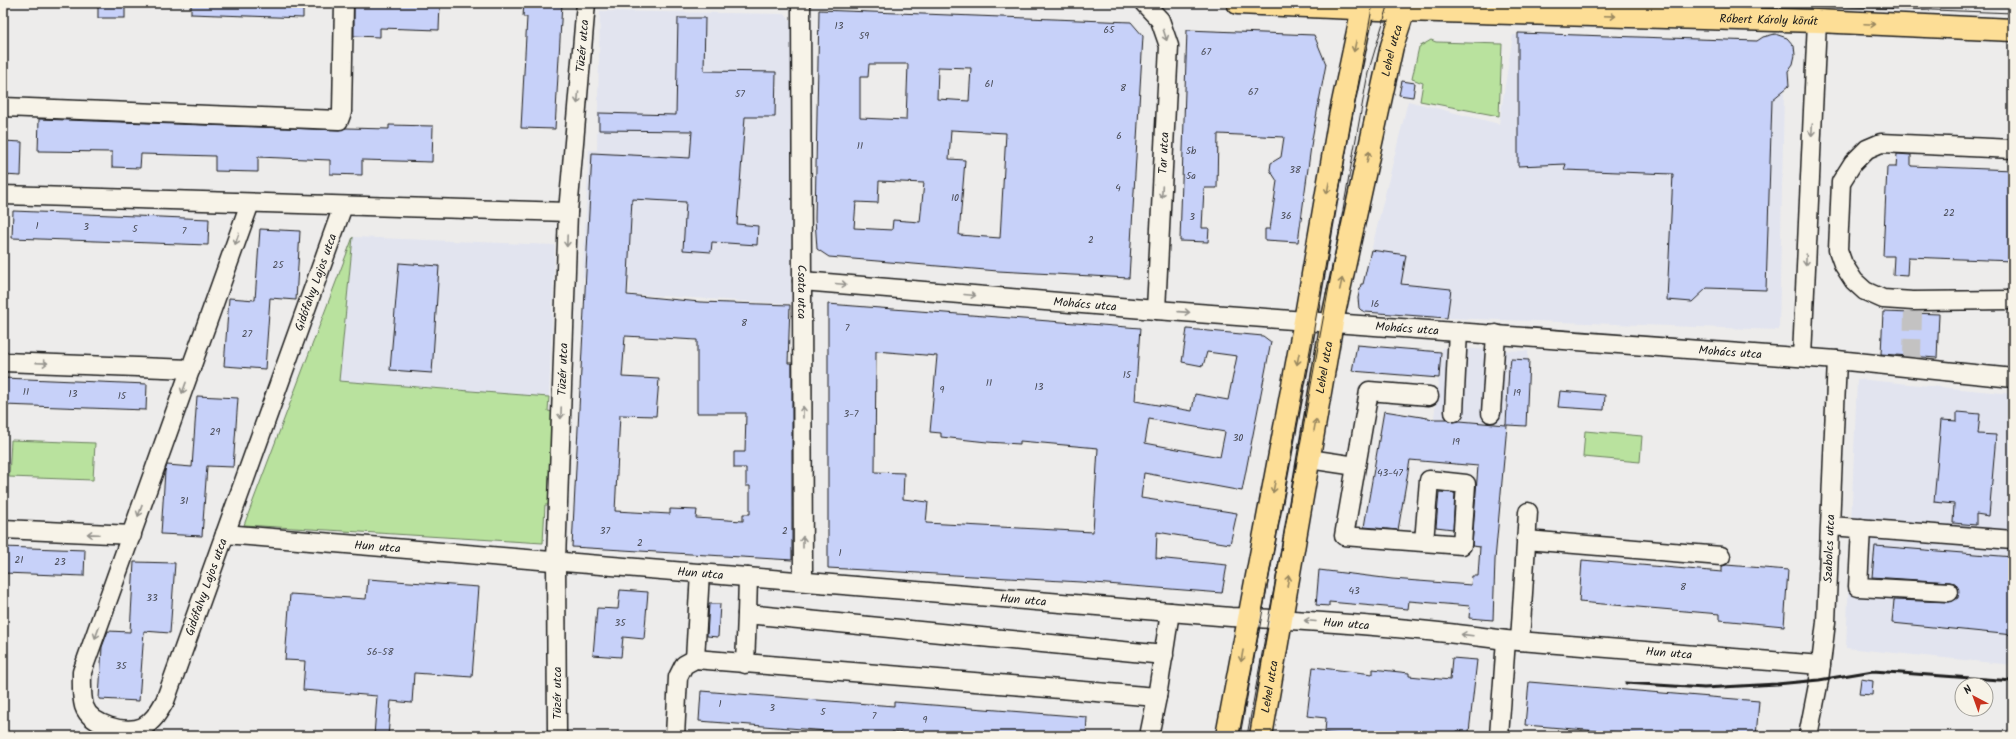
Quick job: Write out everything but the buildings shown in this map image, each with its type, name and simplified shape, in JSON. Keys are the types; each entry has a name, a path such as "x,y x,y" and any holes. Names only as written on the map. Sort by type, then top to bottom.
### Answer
{"main road":[{"name":"Róbert Károly körút","path":"1238,3 1405,7 2013,30"},
{"path":"1227,736 1305,321 1340,117 1364,6"},
{"name":"Lehel utca","path":"1261,736 1332,322 1391,52 1405,7"}],"street":[{"path":"3,107 339,120 342,112 344,3"},
{"name":"Tüzér utca","path":"557,736 556,561 568,212 586,3"},
{"name":"Csata utca","path":"801,3 804,581"},
{"name":"Tar utca","path":"1144,3 1160,20 1168,46 1156,310"},
{"path":"1817,102 1818,22"},
{"path":"1802,358 1818,22"},
{"path":"2013,149 1881,143 1867,149 1853,162 1841,182 1838,250 1843,264 1854,281 1865,291 1883,299 1913,306 2013,300"},
{"path":"3,195 568,212"},
{"name":"Gidófalvy Lajos utca","path":"250,203 82,672 84,708 93,717 108,727 126,730 143,727 155,717 165,701 343,206"},
{"name":"Mohács utca","path":"802,281 1156,310 1496,334 1802,358 1912,362 2013,378"},
{"path":"1454,412 1458,332"},
{"path":"1491,412 1496,334"},
{"name":"Szabolcs utca","path":"1808,736 1821,665 1826,622 1837,360"},
{"path":"3,362 191,370"},
{"path":"1424,542 1344,536 1369,391 1429,396"},
{"path":"1309,459 1356,466"},
{"path":"1499,736 1526,540 1528,512"},
{"path":"1831,526 2013,540"},
{"path":"1861,528 1858,587 1949,592"},
{"path":"3,529 132,535"},
{"name":"Hun utca","path":"225,534 1170,612 1282,619 1463,634 1513,640 1821,665"},
{"path":"1526,540 1721,556"},
{"path":"695,660 700,573"},
{"path":"745,664 748,577"},
{"path":"1149,736 1157,697 1170,612"},
{"path":"747,614 1164,655"},
{"path":"675,736 678,678 684,665 695,660 1157,697"}],"shaded area":[{"path":"600,11 785,14 793,24 791,304 629,294 630,280 583,277 582,291 589,150 597,150"},
{"path":"1513,35 1785,44 1779,330 1447,318 1365,312 1361,310 1361,297 1358,296 1361,284 1363,284 1408,101 1499,124"},
{"path":"353,237 555,245 549,397 339,381"},
{"path":"1442,348 1528,351 1526,426 1483,423 1478,466 1429,462"},
{"path":"1857,379 2013,394 2013,665 1846,648"}],"green space":[{"path":"1431,40 1436,42 1502,44 1499,116 1420,101 1423,83 1412,79 1419,47"},
{"path":"353,237 339,381 549,397 548,411 554,412 552,505 545,505 543,543 244,525"},
{"path":"1585,431 1642,436 1640,462 1583,457"},
{"path":"11,440 95,443 93,480 9,477"}],"tunnel":[{"path":"1912,357 1913,311"}],"tram line":[{"path":"1240,736 1373,3"},
{"path":"1247,736 1368,73 1389,3"},
{"path":"1660,3 1746,3 2013,13"}],"railway":[{"path":"1626,683 1704,688 1819,680 1873,671 2013,681"}]}
